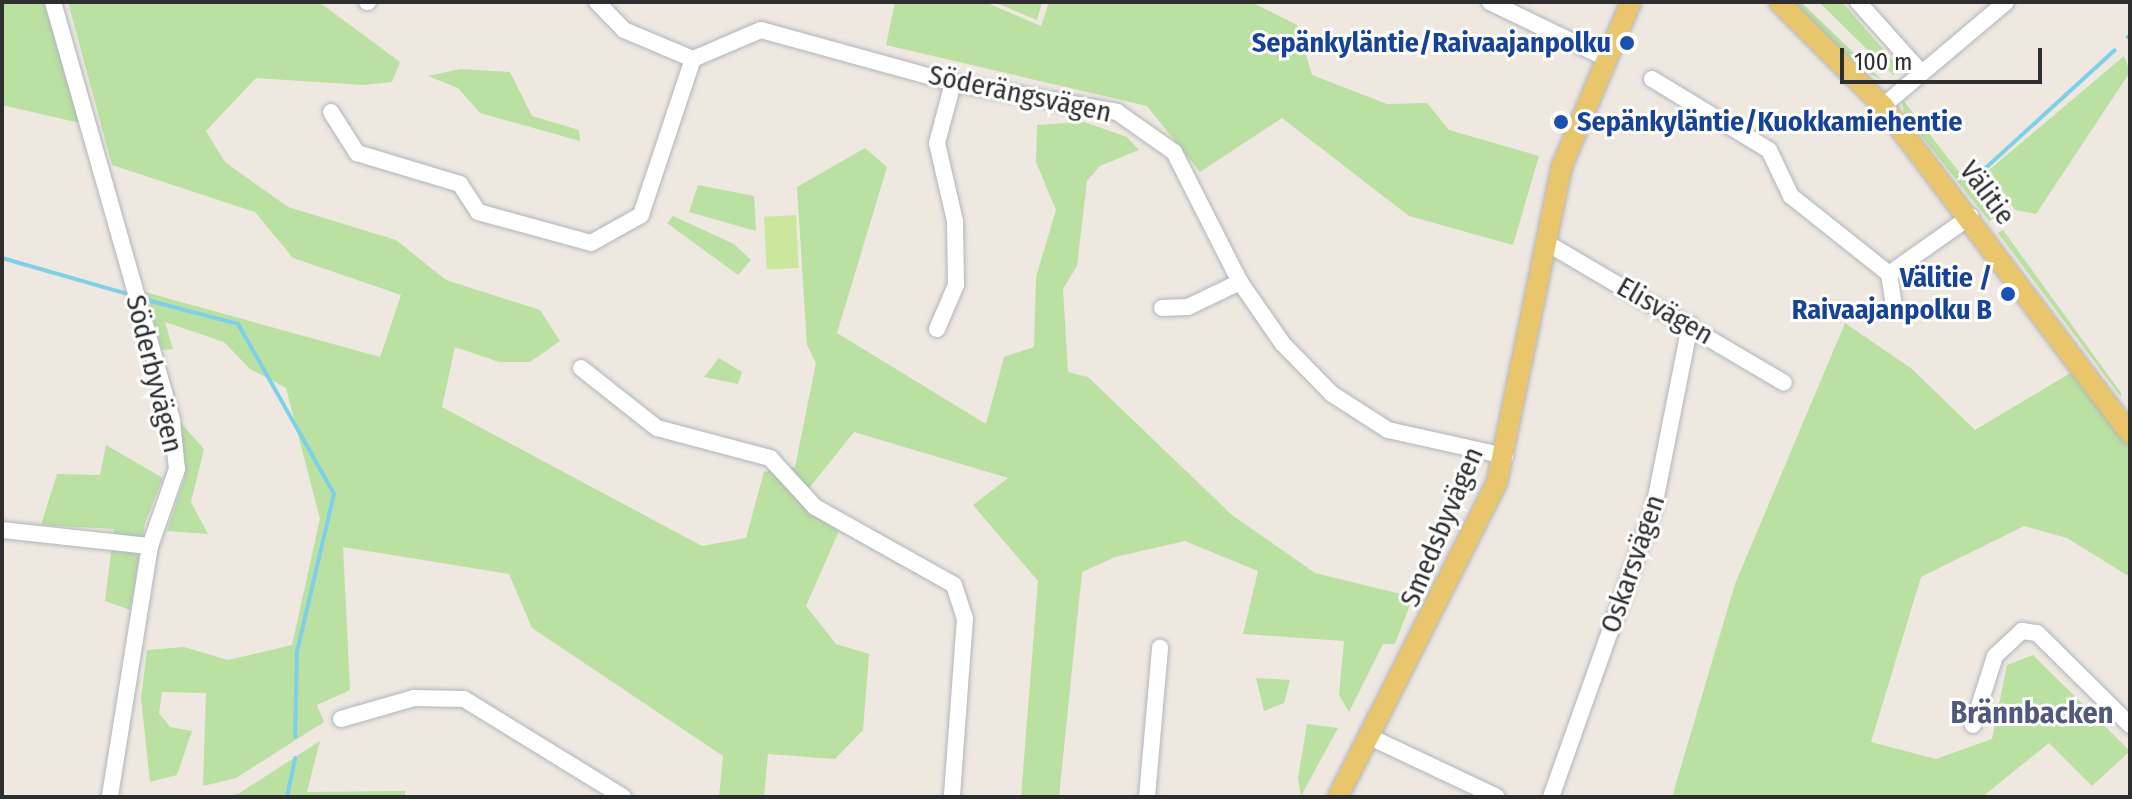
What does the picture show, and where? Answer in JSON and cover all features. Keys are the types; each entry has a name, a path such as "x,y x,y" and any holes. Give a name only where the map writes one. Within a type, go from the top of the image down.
{"main road":[{"name":"Smedsbyvägen","path":"1338,797 1438,612 1505,456 1562,166 1604,57 1631,2"},
{"name":"Välitie","path":"1779,2 1883,106 1971,216 2127,424"}],"street":[{"name":"Söderbyvägen","path":"53,2 172,421 177,469 150,546 110,797"},
{"path":"331,112 357,153 460,184 478,212 591,243 641,215 693,59 624,30 597,2"},
{"path":"1490,2 1604,57"},
{"path":"1858,2 1920,71"},
{"path":"1883,106 1920,71 2006,2"},
{"name":"Söderängsvägen","path":"693,59 761,30 953,83 1097,107 1153,132 1184,169 1240,282 1283,344 1366,419 1505,456"},
{"path":"1652,79 1769,150 1791,196 1889,274 1895,310"},
{"path":"937,329 956,285 955,221 937,143 953,83"},
{"path":"1889,274 1971,216"},
{"name":"Elisvägen","path":"1545,242 1784,383"},
{"path":"1162,308 1188,307 1240,282"},
{"name":"Oskarsvägen","path":"1551,797 1657,497 1690,325"},
{"path":"581,368 657,428 770,458 815,507 954,585 965,618 952,797"},
{"path":"2,530 150,546"},
{"path":"1973,725 1995,656 2022,631 2037,633 2130,725"},
{"path":"1147,797 1160,648"},
{"path":"341,719 414,698 464,699 623,797"},
{"path":"1370,737 1497,797"}],"green space":[{"path":"2,2 44,2 80,123 2,105"},
{"path":"68,2 319,2 400,62 392,82 363,85 256,78 206,131 225,162 288,207 396,240 446,280 540,310 560,341 530,362 499,362 455,347 442,407 702,546 746,538 764,472 795,467 816,363 807,345 797,187 865,148 887,167 837,333 986,424 1004,357 1034,347 1036,277 1056,210 1036,162 1037,125 1084,122 1127,137 1139,150 1100,166 1087,181 1077,266 1063,289 1068,372 1088,377 1232,515 1315,573 1413,597 1395,644 1383,644 1349,712 1339,695 1344,641 1243,634 1258,571 1185,541 1115,557 1082,572 1059,797 1021,797 1038,581 973,505 1008,478 854,432 798,502 839,531 806,606 836,644 869,654 863,730 835,759 768,754 764,797 719,797 723,756 532,628 509,574 343,547 350,690 317,705 324,722 236,778 203,786 206,693 162,692 159,713 170,727 192,731 177,775 150,782 141,698 147,650 184,647 228,660 292,645 320,519 286,388 250,369 224,342 165,322 173,349 162,350 145,292 380,357 401,295 293,258 255,212 112,165"},
{"path":"895,2 985,2 1041,26 1049,2 1251,2 1297,25 1312,75 1387,104 1427,103 1449,130 1539,156 1513,245 1409,216 1282,118 1200,172 1147,106 886,45"},
{"path":"994,2 1042,2 1037,20"},
{"path":"1790,2 1801,2 1882,80 1863,70"},
{"path":"1819,2 1842,2 1896,64 1894,76"},
{"path":"2124,56 2130,72 2036,214 2015,210 1989,170"},
{"path":"460,69 510,72 532,116 579,130 580,141 480,113 458,88 428,76"},
{"path":"1902,99 1995,218 1989,221 1904,114"},
{"path":"698,185 754,196 756,231 689,212"},
{"path":"796,215 799,268 767,270 764,217"},
{"path":"673,216 734,244 751,260 738,275 667,223"},
{"path":"2003,230 2121,393 2121,397 1998,233"},
{"path":"1845,323 1912,369 1975,430 2072,372 2130,447 2130,577 2067,538 2024,526 1921,577 1871,742 1936,759 1992,739 2007,665 2033,655 2130,751 2092,786 2049,743 1982,797 1672,797 1735,584"},
{"path":"719,358 742,372 738,384 704,377"},
{"path":"180,422 204,449 191,502 208,534 167,531 184,479"},
{"path":"106,445 163,478 145,523 130,610 105,601 114,529 41,525 57,474 100,475"},
{"path":"1256,678 1290,680 1284,703 1264,711"},
{"path":"1307,724 1338,728 1301,796 1298,778"},
{"path":"320,741 307,792 405,791 405,797 215,797 238,794"}],"waterway":[{"path":"1978,175 2115,50"},
{"path":"2,258 131,295"},
{"path":"143,299 238,324 334,494 297,652 295,737"},
{"path":"287,797 295,758"}],"place":[{"name":"Sepänkyläntie/Raivaajanpolku","path":"1627,43"},
{"name":"Sepänkyläntie/Kuokkamiehentie","path":"1561,122"},
{"name":"Välitie / Raivaajanpolku B","path":"2008,294"}],"district":[{"name":"Brännbacken","path":"2032,713"}]}
